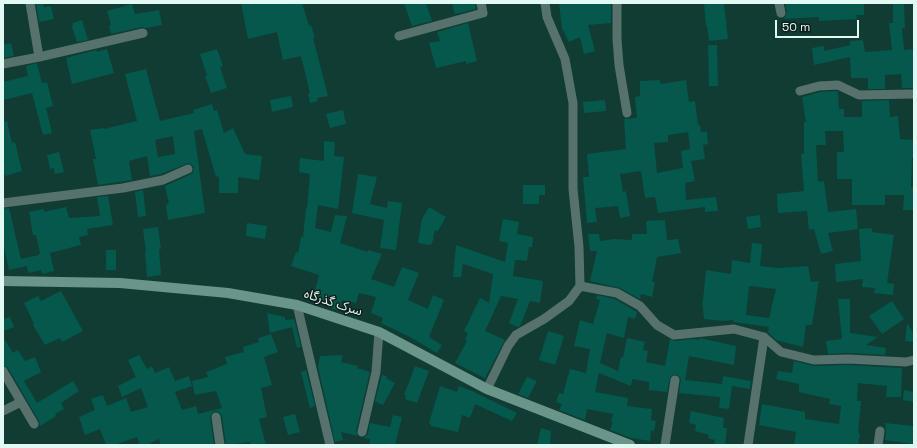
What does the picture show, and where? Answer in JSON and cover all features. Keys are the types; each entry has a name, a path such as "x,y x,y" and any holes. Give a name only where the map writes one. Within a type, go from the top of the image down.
{"street":[{"path":"30,3 39,57"},
{"path":"399,36 483,13 481,3"},
{"path":"487,389 508,346 516,335 544,319 569,300 580,286 579,247 573,189 573,103 565,59 547,17 545,3"},
{"path":"617,3 618,52 627,114"},
{"path":"779,3 781,13"},
{"path":"3,64 143,33"},
{"path":"800,91 819,86 838,85 859,95 914,94"},
{"path":"3,203 123,188 163,180 188,169"},
{"name":"سرک گذرگاه","path":"3,281 120,283 228,293 297,305 379,332 487,389 630,445"},
{"path":"580,286 617,293 640,306 657,325 674,335 734,328 764,337 781,352 814,360 848,359 906,362 914,360"},
{"path":"297,305 330,445"},
{"path":"362,432 376,372 379,332"},
{"path":"748,445 764,337"},
{"path":"3,371 34,424"},
{"path":"665,445 675,380"},
{"path":"3,411 21,402"},
{"path":"216,416 220,445"},
{"path":"878,445 880,431"}],"building":[{"path":"36,3 43,3 44,7 51,6 54,19 39,22"},
{"path":"241,3 302,3 309,26 311,25 315,38 313,38 328,96 317,98 318,101 310,103 308,93 310,93 301,56 283,60 277,32 248,39"},
{"path":"404,3 426,3 432,21 412,26"},
{"path":"452,3 475,3 476,9 455,14"},
{"path":"559,3 611,3 611,23 588,25 595,51 584,54 580,37 569,42 562,28"},
{"path":"704,3 724,4 728,39 709,41"},
{"path":"785,3 864,3 864,15 856,15 857,19 819,21 819,17 784,19 787,12"},
{"path":"893,3 904,3 905,28 902,28 904,50 914,49 914,88 902,88 901,74 885,75 885,89 868,89 868,78 851,78 850,57 814,65 812,48 824,46 824,51 850,45 850,41 863,40 865,52 892,50 889,23 893,23"},
{"path":"132,4 135,14 159,10 162,25 146,28 142,27 111,34 109,26 111,25 107,11"},
{"path":"82,20 88,40 77,42 72,27 73,23"},
{"path":"468,23 477,61 466,64 466,61 436,68 429,43 440,41 437,32"},
{"path":"11,43 14,56 3,58 3,45"},
{"path":"708,45 717,45 718,86 709,86"},
{"path":"107,49 114,73 72,84 66,58 96,50 97,52"},
{"path":"217,49 223,66 220,67 227,88 211,93 200,54"},
{"path":"37,63 42,83 47,82 53,106 46,108 52,133 43,135 32,93 3,100 3,82 28,76 26,66"},
{"path":"146,69 160,121 194,113 193,110 212,104 214,111 217,110 224,133 233,128 245,154 262,156 259,180 238,177 238,193 219,193 219,176 216,177 202,129 194,131 205,213 168,220 166,205 169,204 165,186 193,173 194,167 189,163 161,174 150,176 147,156 129,161 132,180 98,185 93,159 96,159 90,130 104,129 137,121 125,74","holes":["173,136 175,154 158,157 155,140"]},
{"path":"660,80 660,84 686,80 689,102 695,101 698,125 700,125 701,132 707,132 708,144 703,145 705,159 691,161 695,181 685,183 686,200 716,197 718,211 705,212 705,207 658,213 655,197 645,198 641,171 620,174 623,192 626,191 630,216 620,218 618,206 595,208 597,222 587,223 583,177 589,177 587,154 626,149 624,119 637,118 635,97 640,96 640,81","holes":["688,132 690,149 681,151 683,168 657,173 654,143 668,142 668,135"]},
{"path":"837,91 839,109 844,109 844,117 862,117 862,101 889,100 890,117 898,116 900,139 914,140 911,187 914,187 914,206 913,210 903,210 904,195 885,195 885,205 852,205 852,179 837,179 837,152 844,152 843,131 825,131 826,145 816,145 818,182 824,181 828,212 856,209 858,229 828,233 833,251 821,254 814,229 809,230 807,211 778,213 777,194 804,191 801,154 804,154 804,122 806,122 802,97 820,92"},
{"path":"291,96 293,107 272,112 270,100"},
{"path":"605,100 606,111 584,113 583,102"},
{"path":"343,110 346,124 330,128 326,114"},
{"path":"7,121 12,143 15,142 22,171 5,176 3,166 3,122"},
{"path":"324,141 335,142 334,156 344,157 338,209 318,205 315,228 331,232 335,215 347,216 340,243 368,252 368,250 382,254 371,279 394,287 402,267 419,273 408,300 428,309 433,295 444,300 429,337 442,345 437,353 410,337 381,323 383,318 371,313 376,297 359,293 356,303 342,300 340,310 332,309 333,303 313,298 319,275 291,266 296,252 298,253 301,237 303,237 310,174 299,172 300,158 324,161"},
{"path":"59,152 64,172 55,174 54,168 50,169 47,155"},
{"path":"358,174 377,177 370,204 387,208 388,201 402,203 396,250 380,248 384,220 352,213"},
{"path":"523,185 545,185 545,195 539,195 539,204 523,204"},
{"path":"143,190 146,216 138,217 135,192"},
{"path":"108,196 113,225 87,229 88,235 79,237 81,245 50,253 54,271 42,274 41,270 28,273 27,266 9,270 3,243 3,209 9,208 21,259 39,255 40,253 36,235 33,235 29,212 44,209 44,212 66,207 69,218 100,216 97,197"},
{"path":"429,207 446,217 438,231 435,230 431,245 418,243 422,219"},
{"path":"760,215 761,227 748,229 746,217"},
{"path":"503,219 519,222 517,234 533,237 532,247 529,247 527,261 515,260 513,276 543,281 540,303 530,301 520,326 518,327 509,323 518,299 501,296 485,331 505,340 485,378 455,363 467,341 465,340 468,333 464,331 480,298 489,303 493,274 463,264 461,277 453,277 456,245 505,262 508,243 499,241"},
{"path":"665,220 667,240 678,239 681,253 657,257 652,282 655,282 652,297 641,294 640,299 620,288 590,281 597,251 590,251 588,234 599,234 600,241 615,239 632,240 632,234 647,234 646,221"},
{"path":"247,223 267,226 265,239 246,236"},
{"path":"158,227 161,249 159,249 161,275 147,277 143,229"},
{"path":"872,228 872,232 894,235 887,283 894,284 893,295 874,293 875,288 862,287 863,279 836,282 835,264 861,261 859,229"},
{"path":"752,243 762,244 760,266 779,268 808,266 811,282 819,281 812,325 806,325 803,347 776,340 768,332 769,327 733,322 734,320 723,321 704,319 702,300 706,270 731,274 732,260 750,263","holes":["749,286 776,289 769,318 746,315"]},
{"path":"106,250 116,250 116,270 106,270"},
{"path":"61,291 83,331 62,342 60,338 45,345 33,325 34,324 24,303 38,296 41,301"},
{"path":"597,295 615,299 637,312 635,319 628,317 624,338 607,333 600,363 618,371 627,338 645,342 643,350 648,351 646,362 665,366 670,339 675,341 692,339 699,340 700,338 736,346 734,365 689,356 685,380 722,384 723,376 751,381 750,389 732,386 729,409 719,408 720,397 679,393 681,378 676,374 670,377 667,392 649,390 649,382 632,379 631,386 599,373 595,392 628,398 627,406 652,409 651,420 656,421 654,431 651,430 650,441 631,438 610,430 613,422 611,421 613,414 587,409 585,420 559,410 562,404 556,402 559,393 563,394 570,369 586,373 590,349 574,346 580,320 593,324 600,300 596,299"},
{"path":"838,299 850,299 850,333 878,337 866,345 886,348 885,355 848,353 828,354 826,341 842,339"},
{"path":"892,301 904,319 882,334 869,316"},
{"path":"267,313 285,317 285,320 294,319 296,326 270,333"},
{"path":"10,317 14,327 3,331 3,319"},
{"path":"907,323 914,334 914,342 905,341"},
{"path":"296,326 301,347 297,348 292,327"},
{"path":"548,331 564,336 555,365 539,360"},
{"path":"271,334 278,352 264,357 272,385 261,388 267,417 259,419 266,445 251,445 250,442 226,445 222,416 216,411 212,413 210,417 214,445 161,445 159,439 146,445 140,445 137,437 114,445 106,445 100,429 85,435 79,417 95,410 91,399 103,395 107,406 126,398 131,412 148,407 141,388 122,397 118,386 136,377 128,360 139,355 147,369 152,366 155,373 169,367 175,381 189,376 192,386 175,392 182,410 196,406 198,414 222,408 216,391 195,395 192,381 208,377 206,372 227,364 225,357 244,352 243,347 259,342 258,338"},
{"path":"3,337 13,353 18,350 25,361 35,357 41,372 24,381 37,403 73,381 79,391 61,403 64,409 40,426 39,421 8,368 3,365"},
{"path":"343,355 341,362 358,366 357,368 370,372 356,431 358,436 341,432 343,440 335,442 318,367 320,356"},
{"path":"794,361 814,366 848,365 902,368 901,397 886,397 887,386 858,383 857,401 861,401 858,433 860,434 858,445 794,445 796,432 759,425 762,404 805,412 805,419 839,424 841,406 829,404 830,399 799,392 799,384 776,379 778,371 792,373"},
{"path":"415,366 429,371 417,403 405,399 406,396 404,395"},
{"path":"306,370 315,406 310,408 301,372"},
{"path":"382,375 387,376 386,378 395,383 383,405 375,401"},
{"path":"527,377 537,381 528,398 518,394"},
{"path":"440,386 457,392 459,386 517,413 512,421 475,404 470,418 462,415 458,432 431,426 429,423"},
{"path":"904,390 914,392 914,402 903,400"},
{"path":"691,411 724,418 723,428 727,428 725,445 714,445 715,440 708,438 709,435 695,431 696,425 689,423"},
{"path":"295,414 300,432 288,435 283,417"},
{"path":"393,415 402,417 395,445 369,445 370,439 364,438 368,434 370,423 390,427"},
{"path":"885,423 914,426 913,444 885,440"},
{"path":"541,428 551,431 550,445 537,445"}]}
